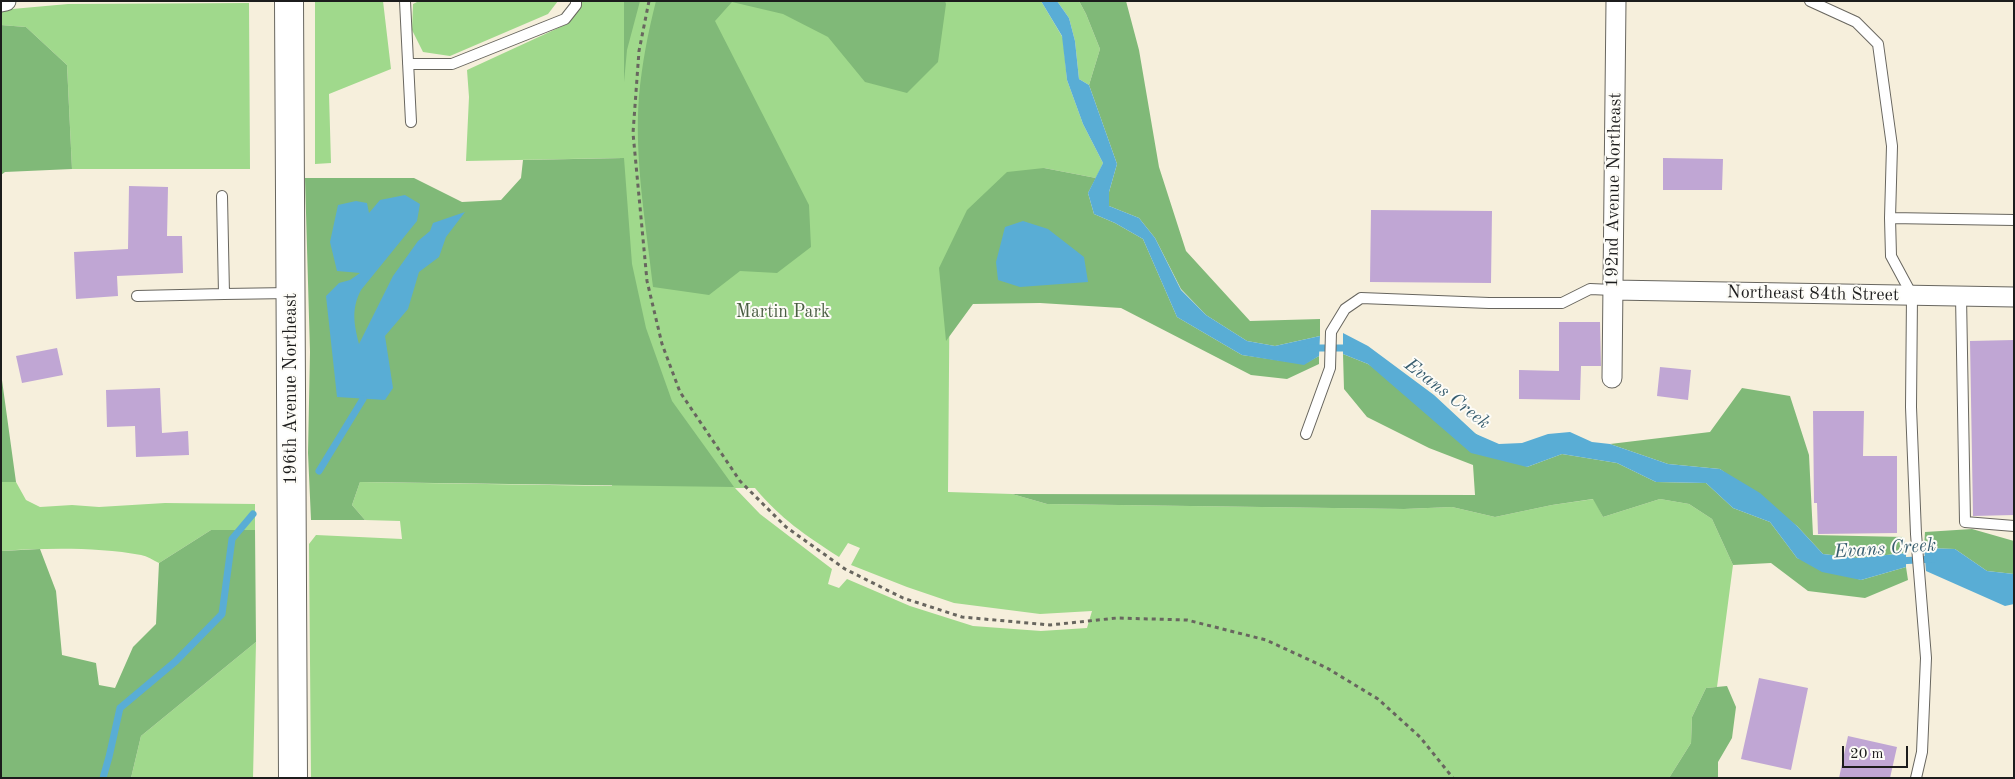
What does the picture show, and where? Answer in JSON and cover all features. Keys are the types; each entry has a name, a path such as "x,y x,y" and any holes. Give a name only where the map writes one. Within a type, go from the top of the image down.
{"street":[{"path":"1,2 6,1"},
{"name":"196th Avenue Northeast","path":"289,1 293,778"},
{"name":"192nd Avenue Northeast","path":"1612,378 1616,1"},
{"name":"Northeast 84th Street","path":"1613,290 2014,297"}],"lane":[{"path":"405,1 411,122"},
{"path":"408,64 452,64 565,19 576,5 576,1"},
{"path":"1810,1 1856,22 1878,44 1892,146 1891,256 1912,295 1910,407 1916,534 1926,658 1922,752 1916,778"},
{"path":"222,196 224,294"},
{"path":"1890,218 2014,220"},
{"path":"1306,434 1330,368 1331,332 1345,309 1361,298 1489,303 1562,303 1590,290 1613,290"},
{"path":"136,296 290,293"},
{"path":"1961,296 1965,522 2014,526"}],"path":[{"path":"649,1 640,50 632,133 647,282 662,344 680,392 734,473 786,527 845,569 903,598 962,617 1050,625 1117,618 1187,620 1266,640 1327,668 1378,699 1420,737 1453,778"}],"green space":[{"path":"315,1 383,1 391,69 329,94 331,163 315,164"},
{"path":"419,1 558,1 548,14 450,56 423,52 412,30 413,4"},
{"name":"Martin Park","path":"581,1 1041,1 1063,38 1067,80 1083,124 1103,163 1096,178 1044,168 950,246 948,492 1012,494 1047,504 1404,509 1452,507 1495,517 1552,505 1594,499 1603,517 1660,499 1689,504 1712,519 1733,565 1717,687 1706,688 1692,717 1691,743 1669,778 311,778 309,544 316,535 402,539 400,521 365,520 352,505 360,482 612,486 620,158 466,161 469,97 467,70 569,23","holes":["735,488 755,488 774,509 794,526 839,557 848,543 860,548 851,565 954,603 1040,614 1092,611 1087,628 1041,631 973,626 910,606 847,579 839,588 828,584 832,569 760,514"]},
{"path":"624,1 640,1 627,50 624,82"},
{"path":"656,1 945,1 946,4 938,62 907,93 865,82 828,37 783,14 732,2 715,21 809,205 811,247 777,273 740,271 709,295 653,287 641,192 638,120 644,60"},
{"path":"1057,1 1079,1 1100,49 1089,85 1079,79 1075,41 1069,18"},
{"path":"1079,1 1126,1 1139,50 1159,167 1186,251 1250,321 1320,319 1320,336 1275,346 1247,341 1206,315 1181,289 1155,238 1139,218 1109,206 1109,192 1117,164 1089,85 1100,49"},
{"path":"249,3 250,169 72,169 67,65 26,27 1,25 1,10 68,4"},
{"path":"1,25 26,27 67,65 72,169 5,172 1,175"},
{"path":"624,158 632,264 646,328 672,401 734,487 360,482 352,505 365,520 311,520 308,453 310,352 305,178 414,178 462,202 501,200 521,178 523,160"},
{"path":"1044,168 1096,178 1088,193 1094,214 1115,223 1143,239 1177,317 1242,355 1304,364 1319,356 1319,364 1287,379 1251,375 1121,308 1040,303 973,304 946,341 939,268 967,210 1007,172"},
{"path":"1343,354 1368,364 1527,467 1562,454 1617,463 1656,482 1706,483 1733,508 1770,522 1797,558 1861,580 1906,567 1908,580 1865,598 1808,591 1771,563 1733,565 1712,519 1689,504 1660,499 1603,517 1593,499 1552,505 1495,517 1452,507 1404,509 1047,504 1012,494 1475,495 1473,465 1429,448 1367,417 1344,389"},
{"path":"1,373 16,482 1,482"},
{"path":"1742,388 1790,396 1809,455 1813,535 1904,537 1906,553 1857,558 1823,554 1797,526 1720,469 1668,464 1610,444 1710,432"},
{"path":"1,482 16,482 26,500 40,507 72,505 99,507 165,503 255,504 255,530 211,530 159,563 148,557 124,552 89,549 1,551"},
{"path":"1972,529 2014,541 2014,574 1987,571 1955,549 1924,548 1925,532"},
{"path":"211,530 255,530 256,642 141,736 131,778 1,778 1,551 40,549 56,591 62,655 96,663 99,685 115,688 133,647 156,624 159,563"},
{"path":"256,642 253,778 131,778 141,736"},
{"path":"1727,686 1736,707 1732,738 1718,762 1718,778 1669,778 1691,743 1692,717 1706,688"}],"water":[{"path":"1041,1 1057,1 1069,18 1075,41 1079,79 1089,85 1117,164 1109,192 1109,206 1139,218 1155,238 1181,290 1206,315 1247,341 1275,346 1320,336 1319,356 1304,365 1242,355 1177,317 1143,239 1115,223 1094,214 1088,193 1103,163 1083,124 1067,80 1062,36"},
{"path":"405,195 420,204 417,221 361,290 354,317 359,344 393,276 418,241 430,231 433,223 465,212 446,237 439,257 419,272 408,309 385,336 393,388 385,400 337,397 326,296 339,283 350,280 360,273 337,271 330,242 338,205 356,201 367,203 369,213 380,200"},
{"path":"1023,221 1048,229 1084,257 1088,282 1020,287 998,280 996,262 1005,227"},
{"path":"1343,333 1368,346 1434,395 1476,434 1499,444 1522,443 1548,434 1570,432 1592,442 1610,444 1668,464 1720,469 1760,493 1797,526 1823,554 1857,558 1906,553 1906,567 1861,580 1822,572 1797,558 1770,522 1733,508 1706,483 1656,482 1617,463 1562,454 1527,467 1471,453 1368,364 1343,354"},
{"path":"1924,548 1955,549 1987,571 2014,574 2014,604 2005,606 1926,571"}],"building":[{"path":"1663,158 1723,159 1722,190 1663,190"},
{"path":"129,186 168,187 167,236 182,236 183,273 117,276 118,296 76,299 74,252 128,249"},
{"path":"1371,210 1492,211 1491,283 1370,282"},
{"path":"1559,322 1600,322 1601,366 1581,366 1580,400 1519,399 1519,370 1559,371"},
{"path":"2014,340 2014,515 1973,516 1970,341"},
{"path":"57,348 63,375 22,383 16,356"},
{"path":"1660,367 1691,370 1688,400 1657,396"},
{"path":"160,388 162,433 188,431 189,455 136,457 135,426 107,427 106,390"},
{"path":"1813,411 1864,411 1863,456 1897,456 1897,533 1818,534 1817,503 1814,503"},
{"path":"1759,678 1808,688 1791,770 1741,759"},
{"path":"1848,736 1897,747 1890,778 1839,778"}],"waterway":[{"name":"Evans Creek","path":"1311,348 1350,348"},
{"path":"319,471 363,399"},
{"path":"103,778 120,708 176,661 222,614 232,539 253,514"},
{"name":"Evans Creek","path":"1899,561 1933,559"}]}
